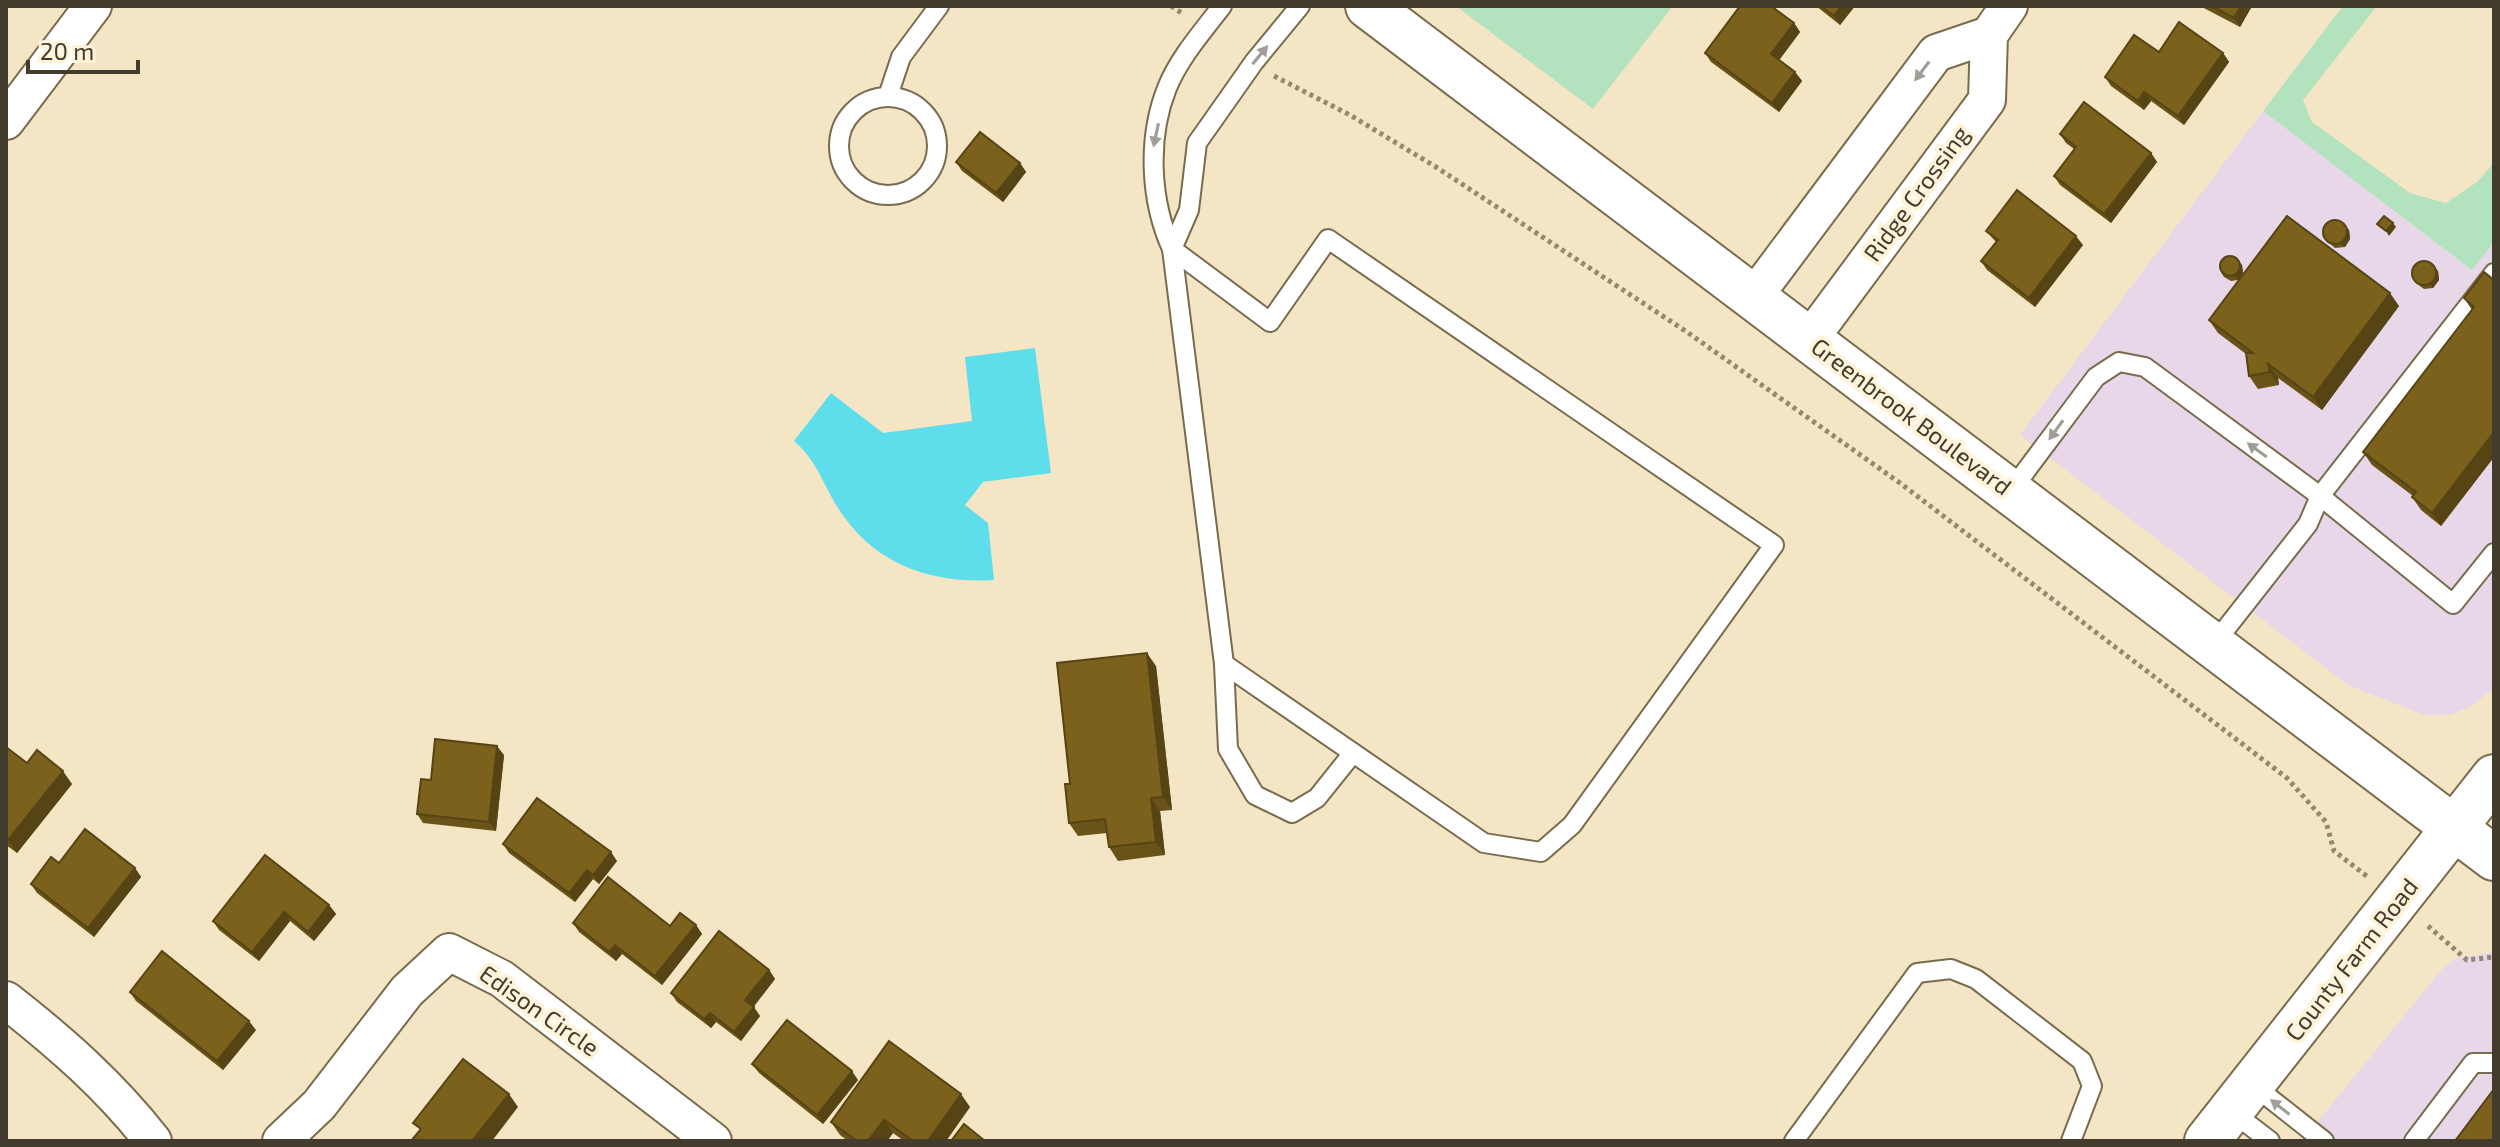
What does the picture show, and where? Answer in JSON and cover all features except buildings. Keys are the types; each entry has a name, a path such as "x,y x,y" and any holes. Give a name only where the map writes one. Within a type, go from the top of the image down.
{"main road":[{"name":"Greenbrook Boulevard","path":"1368,6 2494,858"},
{"name":"County Farm Road","path":"2230,1112 2494,777"}],"street":[{"path":"6,121 93,6"},
{"path":"1753,298 1936,53 1989,35 2009,6"},
{"name":"Ridge Crossing","path":"1809,340 1987,100 1989,35"},
{"name":"Edison Circle","path":"281,1141 319,1105 407,991 449,952 502,979 713,1141"},
{"path":"6,1000 73,1052 123,1103 153,1141"}],"lane":[{"path":"888,96 901,57 939,6"},
{"path":"1222,6 1166,89 1153,150 1159,222 1172,249 1224,664 1228,749 1255,795 1292,813 1317,798 1353,753"},
{"path":"1172,249 1189,210 1197,143 1254,62 1300,6"},
{"path":"888,96 919,107 936,134 938,150 933,166 911,190 879,195 857,184 842,166 840,133 858,106 888,96"},
{"path":"1172,249 1270,322 1328,239 1774,545 1572,825 1541,852 1484,843 1224,664"},
{"path":"2213,645 2308,524 2320,496 2494,273"},
{"path":"2010,492 2096,377 2119,362 2145,367 2320,496 2453,604 2494,553"},
{"path":"1794,1141 1917,973 1951,969 1976,979 2082,1061 2092,1086 2071,1141"},
{"path":"2414,1141 2473,1063 2494,1063"},
{"path":"2230,1112 2270,1141"},
{"path":"2230,1112 2324,1141"}],"path":[{"path":"1272,75 1350,115 1605,276 1900,483 2287,778 2326,822 2334,851 2342,857"},
{"path":"2465,956 2467,960 2494,957"}],"shaded area":[{"path":"2263,111 2472,270 2494,242 2494,688 2472,706 2450,715 2424,715 2348,685 2020,435"},
{"path":"2494,952 2494,1141 2302,1141 2442,969 2457,958"}],"green space":[{"path":"1456,6 1673,6 1593,109"},
{"path":"2343,6 2377,6 2303,100 2312,122 2410,193 2446,203 2477,182 2494,163 2494,242 2472,270 2263,111"}],"water":[{"path":"1035,348 1051,473 983,482 965,505 988,523 994,580 931,575 911,569 875,549 845,518 816,468 794,441 831,393 883,433 972,421 965,357"}]}
